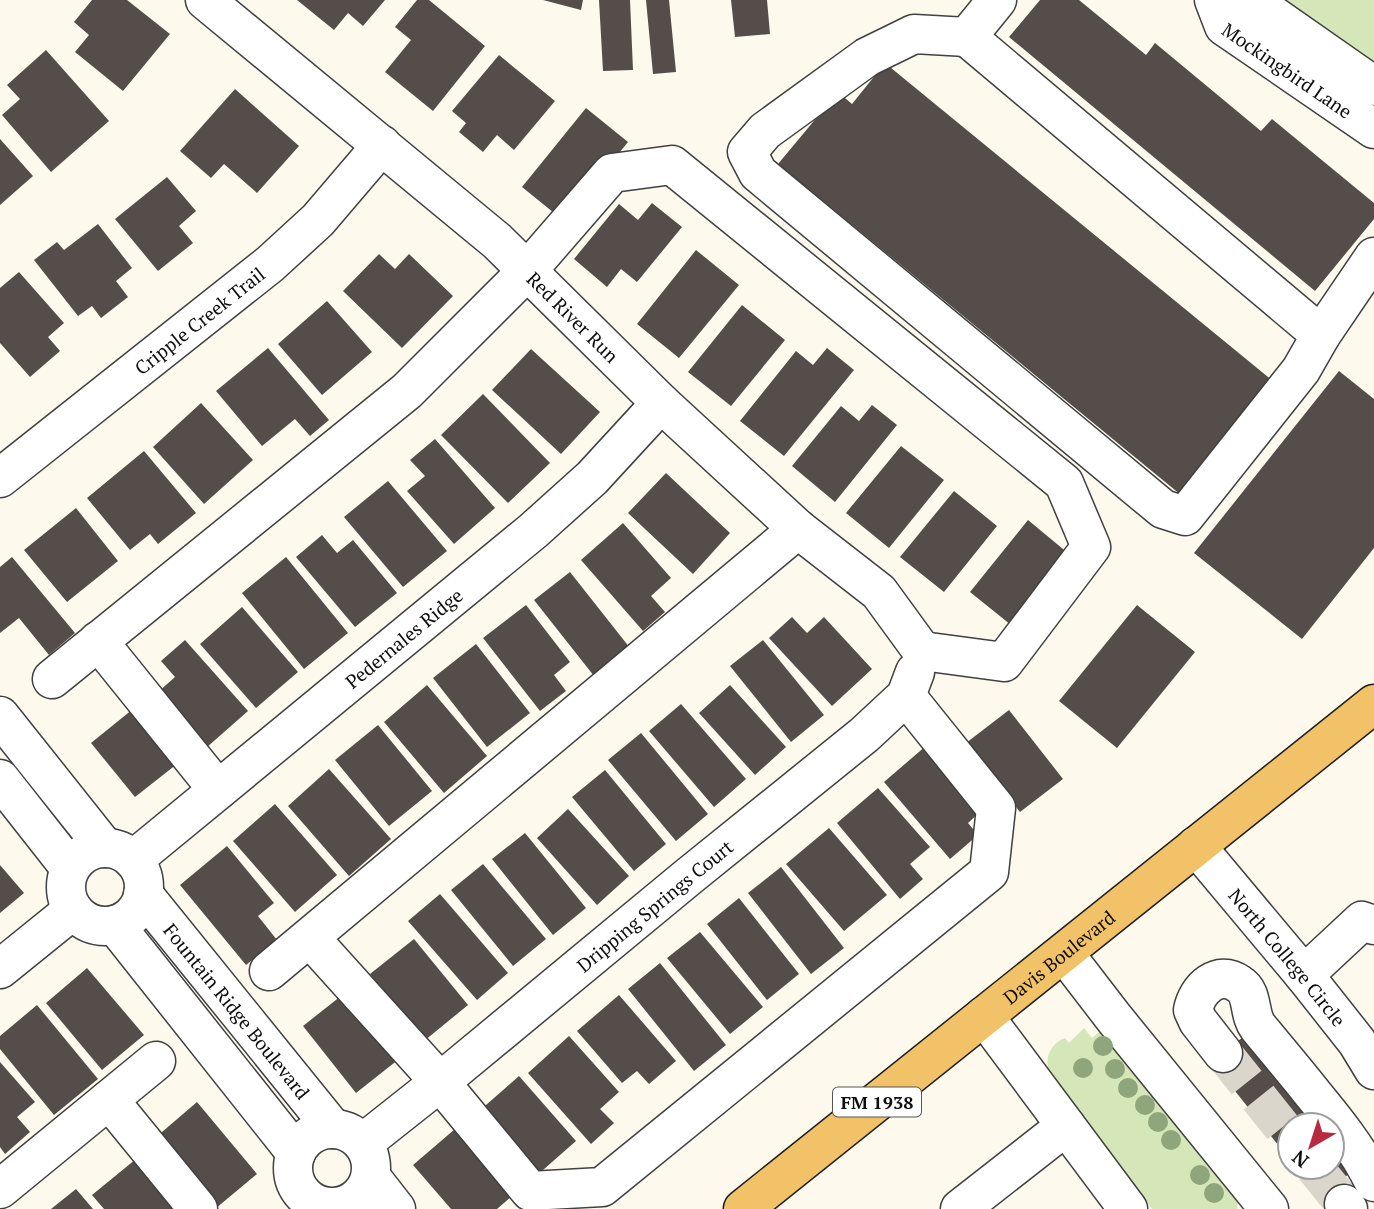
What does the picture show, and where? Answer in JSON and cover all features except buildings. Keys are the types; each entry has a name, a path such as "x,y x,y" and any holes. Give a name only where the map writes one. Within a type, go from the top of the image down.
{"main road":[{"name":"Davis Boulevard","path":"743,1209 1374,704"}],"street":[{"name":"Red River Run","path":"205,0 496,241 661,403 798,529 879,592 922,651"},
{"path":"967,37 997,0"},
{"name":"Mockingbird Lane","path":"1214,0 1224,26 1374,129"},
{"name":"Mockingbird Lane","path":"1251,0 1374,86"},
{"path":"1321,335 967,37 914,34 867,57 765,131 747,152 758,173 1163,509 1185,516 1301,370 1321,335 1374,257"},
{"name":"Cripple Creek Trail","path":"0,478 270,264 318,220 382,145"},
{"path":"52,679 407,391 527,271 612,173 672,165 1064,483 1091,547 1004,662 922,651"},
{"name":"Pedernales Ridge","path":"127,867 533,531 592,478 661,403"},
{"path":"269,971 798,529"},
{"path":"98,642 218,790"},
{"name":"Dripping Springs Court","path":"355,1150 864,736 906,696 922,651"},
{"path":"310,938 440,1082 530,1191 602,1186 989,872 996,808 906,696"},
{"name":"Fountain Ridge Boulevard","path":"0,716 127,867 355,1150 396,1209"},
{"path":"0,779 70,868"},
{"name":"North College Circle","path":"1196,846 1304,975 1357,1042 1374,1070"},
{"path":"95,849 127,867 141,902 131,917 107,926 91,924 73,910 65,885 76,859 95,849"},
{"path":"0,969 73,910"},
{"path":"1304,975 1362,921 1374,925"},
{"path":"115,925 296,1153"},
{"path":"1065,953 1114,1018 1269,1209"},
{"path":"1223,1053 1198,1021 1193,1010 1197,995 1206,985 1219,979 1234,981 1247,991 1254,1022 1347,1135 1366,1164 1355,1199"},
{"path":"984,1016 1066,1126 1118,1207"},
{"path":"0,1189 156,1061"},
{"path":"109,1100 198,1209"},
{"path":"960,1209 1066,1126"},
{"path":"321,1131 355,1150 368,1186 356,1200 340,1208 322,1206 306,1198 289,1200 296,1183 293,1163 296,1153 310,1135 321,1131"}],"green space":[{"path":"1280,0 1374,0 1374,65"},
{"path":"1084,1028 1092,1038 1103,1029 1238,1201 1237,1209 1152,1209 1048,1070 1049,1054 1054,1046 1065,1038 1069,1043"}],"tunnel":[{"path":"1223,1053 1276,1119"},
{"path":"1325,1181 1344,1204"}]}
